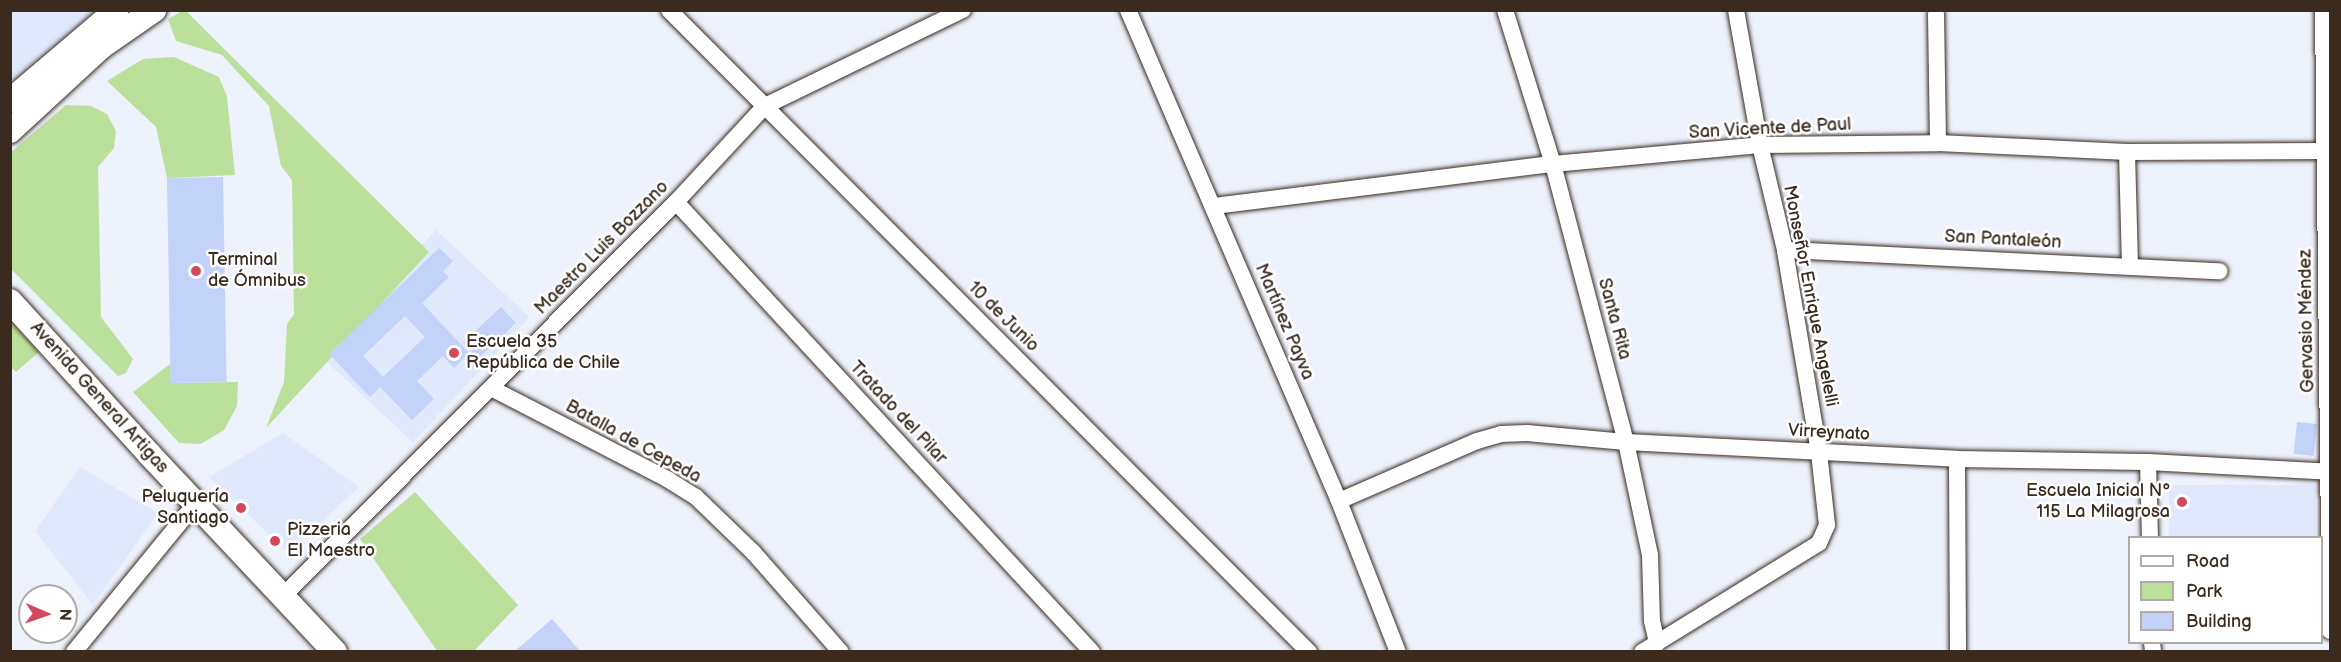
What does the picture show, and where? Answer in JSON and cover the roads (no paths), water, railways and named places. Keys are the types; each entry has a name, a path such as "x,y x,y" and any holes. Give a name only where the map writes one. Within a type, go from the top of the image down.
{"main road":[{"path":"10,101 117,10"},
{"path":"10,131 102,46 154,10"},
{"name":"Avenida General Artigas","path":"10,301 335,651"}],"street":[{"name":"10 de Junio","path":"669,10 1309,651"},
{"name":"Maestro Luis Bozzano","path":"283,596 676,202 765,106 963,10"},
{"name":"Martínez Payva","path":"1128,10 1339,501 1398,651"},
{"name":"Santa Rita","path":"1505,10 1553,164 1626,442 1650,555 1652,621 1656,649"},
{"name":"Monseñor Enrique Angelelli","path":"1656,649 1820,543 1827,525 1819,452 1785,250 1760,145 1736,10"},
{"name":"Gervasio Méndez","path":"2323,10 2328,151 2331,631"},
{"path":"1936,14 1938,143"},
{"name":"San Vicente de Paul","path":"1214,206 1553,164 1760,145 1938,143 2127,152 2328,151"},
{"path":"2127,152 2130,267"},
{"name":"Tratado del Pilar","path":"676,202 1092,651"},
{"name":"San Pantaleón","path":"1785,250 2219,271"},
{"name":"Batalla de Cepeda","path":"491,388 667,479 696,497 753,552 842,651"},
{"name":"Virreynato","path":"1339,501 1477,441 1501,434 1527,433 1626,442 1957,459 2148,462 2330,472"},
{"path":"1957,459 1958,651"},
{"path":"2148,462 2150,536"},
{"path":"74,651 196,503"}],"place":[{"name":"Terminal de Ómnibus","path":"196,271"},
{"name":"Escuela 35 República de Chile","path":"454,353"},
{"name":"Escuela Inicial Nº 115 La Milagrosa","path":"2182,502"},
{"name":"Peluquería Santiago","path":"241,508"},
{"name":"Pizzeria El Maestro","path":"275,541"}]}
